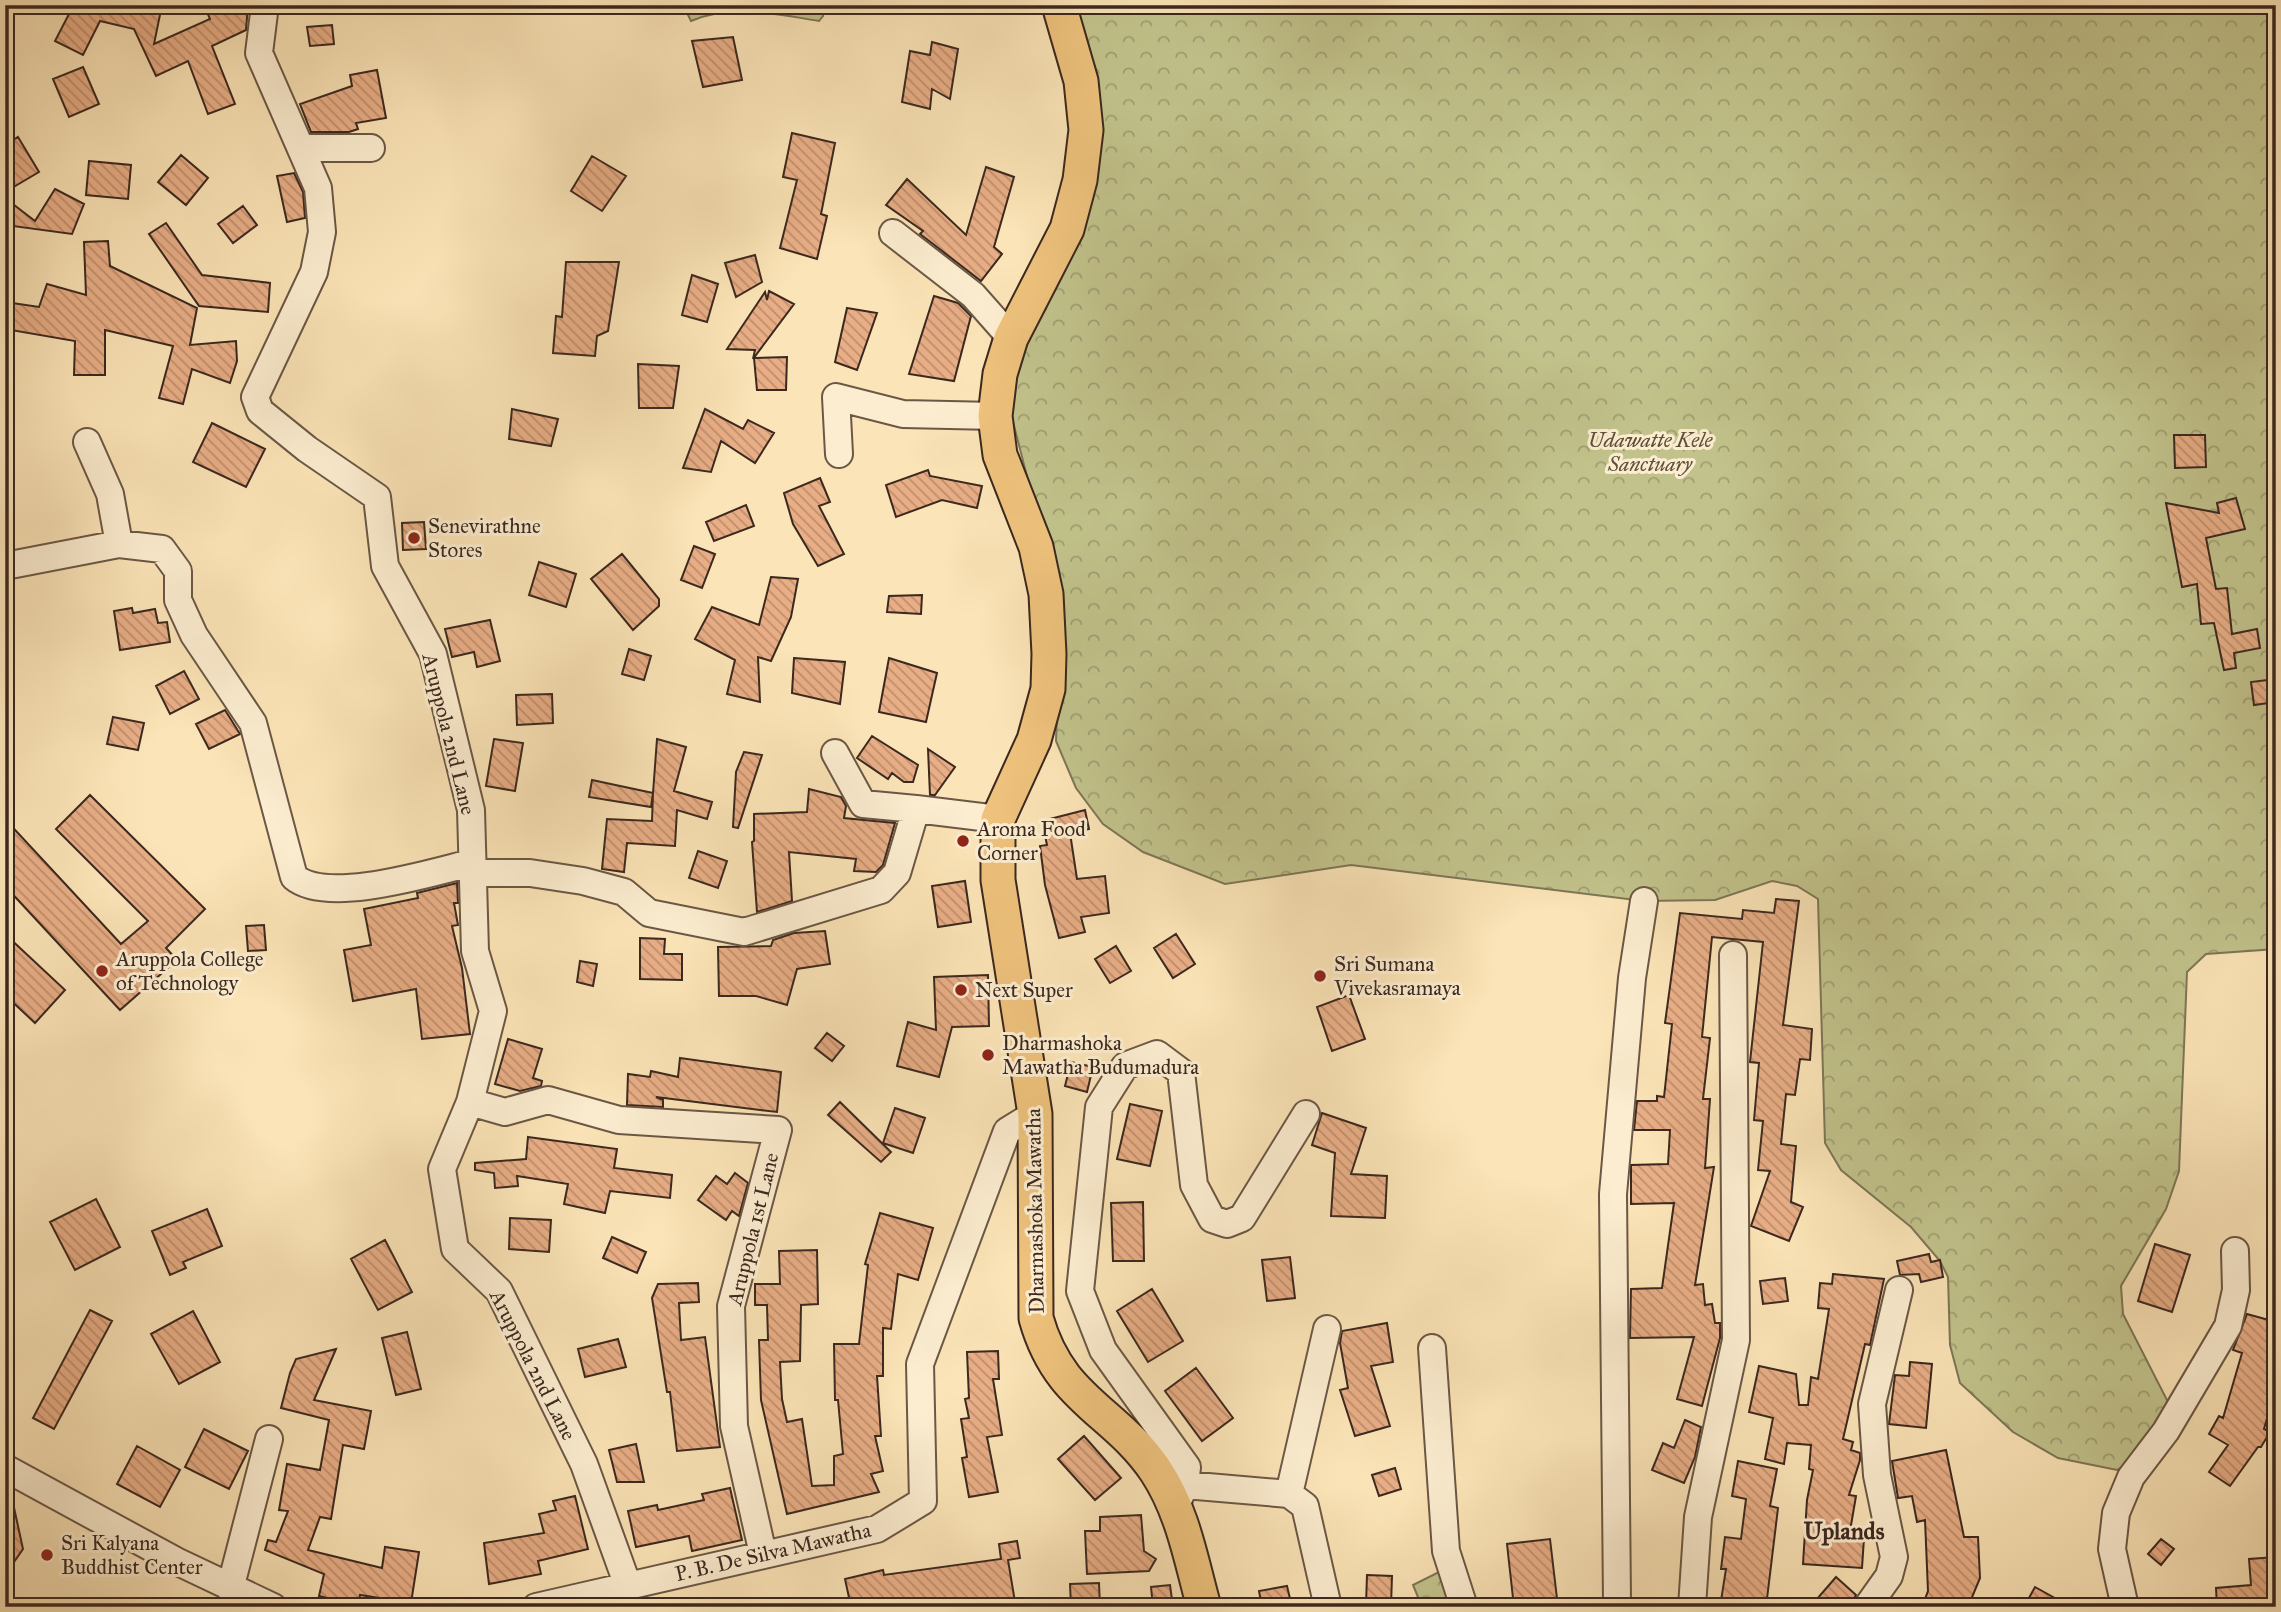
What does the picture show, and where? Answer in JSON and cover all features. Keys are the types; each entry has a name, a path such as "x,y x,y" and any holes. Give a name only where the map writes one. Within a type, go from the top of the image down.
{"main road":[{"name":"Dharmashoka Mawatha","path":"1059,5 1081,81 1086,130 1080,180 1067,229 1011,338 1000,374 995,416 1000,455 1041,570 1046,594 1049,654 1048,689 1034,740 998,819 998,880 1035,1114 1036,1318 1044,1346 1068,1384 1133,1444 1181,1495 1204,1607"}],"street":[{"name":"Aruppola 2nd Lane","path":"265,5 259,53 318,188 322,232 314,272 256,397 260,411 306,449 377,497 385,566 433,654 471,810 475,951 493,1011 470,1102 442,1169 455,1249 499,1291 584,1464 628,1586"},
{"path":"302,148 371,148"},
{"path":"893,233 973,295 1011,338"},
{"path":"839,454 836,397 903,414 995,416"},
{"path":"87,442 110,494 119,544"},
{"path":"5,566 119,544 162,549 178,571 178,600 194,635 253,723 295,877 305,886 371,887 471,868 530,873 583,881 624,892 649,914 744,932 881,890 897,873 916,809"},
{"path":"835,753 863,804 998,819"},
{"path":"1620,1607 1617,1601 1614,1194 1632,978 1644,901"},
{"path":"1692,1607 1698,1517 1736,1340 1733,955"},
{"path":"1306,1114 1242,1218 1227,1224 1212,1219 1194,1185 1181,1072 1157,1054 1125,1066 1099,1107 1080,1291 1102,1350 1187,1467 1181,1495 1289,1494 1305,1507 1328,1607"},
{"name":"Aruppola 1st Lane","path":"470,1102 505,1112 548,1100 619,1120 778,1130 731,1306 734,1426 763,1554"},
{"name":"P. B. De Silva Mawatha","path":"536,1607 877,1529 923,1501 920,1364 1007,1131 1035,1114"},
{"path":"2125,1607 2112,1549 2116,1513 2131,1477 2166,1431 2228,1326 2236,1290 2235,1251"},
{"path":"1867,1607 1889,1576 1894,1557 1877,1475 1872,1404 1899,1290"},
{"path":"1289,1494 1328,1329"},
{"path":"1432,1348 1446,1551 1464,1607"},
{"path":"230,1589 269,1439"},
{"path":"5,1468 230,1589 273,1607"}],"green space":[{"path":"683,5 824,5 823,16 819,21 738,11 723,12 691,21"},
{"name":"Udawatte Kele Sanctuary","path":"1061,5 2276,5 2276,949 2206,954 2187,972 2179,1171 2166,1209 2121,1286 2123,1314 2168,1402 2140,1459 2117,1470 2058,1458 2013,1432 1960,1383 1950,1345 1948,1277 1940,1261 1911,1227 1841,1170 1825,1143 1818,899 1797,886 1772,881 1715,900 1644,901 1351,865 1225,884 1143,852 1103,824 1076,788 1056,741 1058,686 1049,562 1012,418 1011,383 1080,180"},
{"path":"1449,1567 1463,1607 1422,1607 1413,1585"}],"building":[{"path":"62,5 162,5 154,44 210,19 204,5 248,5 246,30 212,46 235,104 208,114 188,61 156,76 134,29 100,21 83,55 55,41 69,14 61,13"},
{"path":"332,25 334,44 310,46 307,27"},
{"path":"733,37 742,80 703,87 692,41"},
{"path":"932,42 958,49 950,99 932,89 930,109 902,102 910,51 930,55"},
{"path":"83,67 99,104 69,117 53,79"},
{"path":"377,70 386,118 356,123 358,129 349,132 311,132 300,104 352,86 350,75"},
{"path":"792,133 835,143 821,214 827,216 817,259 780,248 797,180 783,177"},
{"path":"18,137 39,172 5,192 5,145"},
{"path":"181,155 208,178 186,205 158,182"},
{"path":"592,156 626,176 602,211 571,191"},
{"path":"89,161 131,165 128,199 86,195"},
{"path":"986,167 1014,177 994,247 1002,254 981,281 920,234 923,231 886,205 907,179 966,235"},
{"path":"294,173 303,192 305,218 287,222 277,176"},
{"path":"55,189 84,204 72,234 5,225 5,198 35,221"},
{"path":"243,206 257,225 233,243 218,224"},
{"path":"166,223 202,275 270,283 268,312 199,306 149,234"},
{"path":"108,241 110,266 197,308 190,345 236,341 237,361 230,383 192,369 183,404 159,398 173,346 105,330 105,375 74,375 75,341 5,329 5,302 39,307 47,284 86,295 84,242"},
{"path":"755,255 762,282 736,297 725,263"},
{"path":"566,262 619,262 608,331 597,336 595,356 553,353 556,316 562,317"},
{"path":"692,275 718,284 707,322 682,315"},
{"path":"769,291 794,304 753,359 755,350 727,349 765,292 767,300"},
{"path":"934,296 958,303 971,316 954,381 909,374"},
{"path":"847,308 877,313 857,370 835,362"},
{"path":"787,357 786,390 757,390 754,358"},
{"path":"638,364 679,366 673,408 639,408"},
{"path":"512,409 558,419 551,446 509,439"},
{"path":"705,409 743,429 748,420 774,433 755,463 721,441 711,472 683,468"},
{"path":"212,423 265,449 246,487 193,462"},
{"path":"2174,435 2205,435 2206,467 2175,468"},
{"path":"928,470 930,476 982,486 977,508 942,500 896,517 886,485"},
{"path":"820,478 830,502 819,506 844,554 818,566 793,524 784,493"},
{"path":"2236,498 2245,529 2206,538 2216,589 2227,588 2232,634 2257,629 2260,648 2234,653 2236,668 2224,670 2214,623 2201,624 2197,584 2182,587 2166,503 2219,513 2217,503"},
{"path":"746,505 754,526 714,541 706,522"},
{"path":"424,522 426,549 403,550 402,523"},
{"path":"694,546 715,554 702,588 681,580"},
{"path":"622,554 659,599 659,606 633,630 591,579"},
{"path":"539,562 576,574 566,607 529,595"},
{"path":"771,577 798,579 791,617 771,661 758,657 760,702 727,694 735,660 695,639 712,607 759,625"},
{"path":"922,595 921,614 887,612 889,596"},
{"path":"132,608 133,613 155,609 158,623 167,622 170,642 120,650 114,611"},
{"path":"490,620 500,661 477,667 474,652 452,657 445,629"},
{"path":"629,649 651,656 644,680 622,674"},
{"path":"794,658 845,662 840,704 792,693"},
{"path":"889,658 937,673 926,722 879,712"},
{"path":"184,671 199,699 170,714 156,686"},
{"path":"2276,679 2276,702 2254,705 2251,682"},
{"path":"552,694 553,723 517,725 516,695"},
{"path":"225,710 240,734 209,749 196,724"},
{"path":"113,717 144,723 138,750 107,744"},
{"path":"872,736 918,765 913,782 904,782 892,773 888,779 857,758"},
{"path":"494,739 523,743 515,791 486,786"},
{"path":"657,739 686,747 674,791 712,802 707,819 677,810 675,846 627,843 624,872 602,869 607,819 652,821"},
{"path":"928,749 955,767 935,795 930,795"},
{"path":"744,752 762,755 738,828 733,827 736,772"},
{"path":"592,780 653,793 651,807 589,797"},
{"path":"809,789 841,797 846,806 844,818 895,823 883,865 876,872 854,871 856,859 789,852 792,901 757,912 752,842 754,814 807,812"},
{"path":"90,795 205,909 166,948 177,960 120,1010 5,886 5,819 121,944 148,921 56,829"},
{"path":"1085,810 1089,829 1070,833 1077,879 1105,876 1109,913 1081,917 1085,932 1059,938 1045,885 1040,846 1047,845 1042,821"},
{"path":"698,851 727,861 718,888 689,878"},
{"path":"965,881 971,922 938,927 932,886"},
{"path":"457,883 458,903 454,903 458,925 452,926 462,968 470,1034 422,1039 416,989 353,1001 344,950 371,945 364,909 418,898 417,893"},
{"path":"1776,899 1799,901 1783,1025 1812,1029 1810,1060 1800,1059 1795,1095 1786,1094 1781,1144 1796,1146 1791,1202 1803,1207 1789,1241 1751,1226 1770,1171 1758,1170 1763,1121 1754,1120 1759,1063 1750,1062 1763,942 1712,937 1702,1037 1710,1038 1703,1099 1710,1099 1705,1168 1714,1167 1695,1285 1703,1284 1705,1305 1712,1304 1715,1323 1720,1323 1720,1338 1702,1406 1677,1399 1694,1337 1630,1338 1631,1289 1662,1288 1674,1203 1631,1204 1631,1165 1668,1164 1670,1130 1634,1130 1637,1101 1657,1101 1657,1096 1664,1097 1672,1024 1665,1023 1680,913 1742,919 1743,910 1774,913"},
{"path":"264,925 266,950 248,951 246,926"},
{"path":"825,931 830,964 797,969 787,1005 756,996 719,996 718,947 771,946 773,940 794,933"},
{"path":"5,934 65,990 35,1023 5,995"},
{"path":"1176,934 1195,964 1173,978 1154,948"},
{"path":"640,938 665,939 664,954 682,954 682,980 640,979"},
{"path":"1116,946 1131,971 1110,983 1095,959"},
{"path":"580,961 597,964 593,986 577,982"},
{"path":"988,975 989,1026 952,1027 939,1077 897,1066 908,1022 936,1030 934,977"},
{"path":"1349,995 1365,1039 1332,1051 1317,1007"},
{"path":"827,1033 844,1046 832,1061 815,1048"},
{"path":"508,1039 542,1049 533,1078 542,1081 541,1086 520,1091 495,1084"},
{"path":"680,1058 781,1072 777,1112 656,1097 663,1100 663,1107 627,1105 628,1074 650,1077 651,1071 678,1077"},
{"path":"1071,1062 1093,1067 1087,1092 1065,1086"},
{"path":"840,1102 891,1152 881,1162 828,1115"},
{"path":"1130,1104 1162,1111 1150,1166 1117,1159"},
{"path":"895,1108 925,1118 913,1153 883,1143"},
{"path":"1322,1113 1366,1128 1351,1174 1387,1176 1385,1218 1331,1216 1335,1153 1312,1145"},
{"path":"528,1137 617,1149 614,1168 672,1175 670,1198 610,1191 605,1213 564,1204 568,1184 517,1176 518,1186 495,1188 494,1173 475,1170 475,1163 526,1159"},
{"path":"735,1173 748,1183 739,1216 732,1211 726,1220 698,1200 716,1176 727,1184"},
{"path":"96,1199 120,1247 75,1270 50,1222"},
{"path":"1143,1202 1144,1261 1113,1261 1111,1203"},
{"path":"207,1209 222,1246 183,1262 186,1268 170,1275 152,1231"},
{"path":"880,1213 933,1228 918,1280 898,1274 891,1329 883,1328 883,1376 877,1376 881,1436 875,1436 883,1471 871,1474 879,1492 787,1514 761,1400 759,1340 768,1340 767,1305 755,1305 755,1284 780,1284 779,1251 817,1250 818,1304 801,1305 800,1361 780,1362 782,1399 787,1422 802,1419 812,1486 834,1485 834,1456 843,1454 838,1400 835,1400 834,1344 859,1344 868,1265 865,1264"},
{"path":"510,1218 551,1220 549,1252 509,1249"},
{"path":"612,1237 646,1252 637,1273 603,1258"},
{"path":"385,1240 412,1292 378,1310 351,1259"},
{"path":"2155,1244 2190,1255 2172,1312 2138,1301"},
{"path":"1929,1254 1931,1262 1940,1260 1943,1277 1921,1282 1919,1274 1900,1275 1897,1261"},
{"path":"1290,1257 1295,1298 1267,1301 1262,1260"},
{"path":"1833,1274 1884,1279 1870,1345 1865,1344 1843,1439 1853,1442 1851,1450 1860,1453 1849,1495 1856,1496 1849,1537 1864,1538 1862,1568 1803,1564 1807,1500 1813,1470 1809,1469 1811,1445 1787,1443 1784,1464 1765,1459 1773,1418 1749,1412 1759,1366 1796,1374 1799,1405 1808,1405 1811,1377 1818,1379 1829,1309 1818,1308 1820,1283 1832,1284"},
{"path":"1785,1278 1788,1301 1763,1304 1760,1281"},
{"path":"698,1283 699,1302 679,1303 681,1340 705,1337 720,1447 677,1451 670,1392 667,1392 652,1298 658,1284"},
{"path":"1152,1289 1183,1341 1148,1362 1117,1311"},
{"path":"90,1310 112,1321 54,1429 33,1418"},
{"path":"193,1311 220,1362 179,1384 151,1334"},
{"path":"2247,1314 2276,1322 2276,1387 2264,1429 2270,1432 2230,1486 2209,1472 2228,1445 2209,1434 2219,1416 2223,1418 2242,1353 2233,1350"},
{"path":"1387,1323 1393,1362 1371,1366 1390,1426 1355,1436 1340,1390 1348,1388 1340,1343 1342,1331"},
{"path":"407,1332 421,1389 396,1395 382,1338"},
{"path":"618,1339 626,1367 585,1377 578,1349"},
{"path":"336,1349 314,1400 371,1411 364,1449 343,1445 331,1519 320,1517 308,1550 382,1568 385,1547 419,1552 411,1603 360,1595 358,1606 319,1596 324,1574 265,1550 268,1540 276,1542 288,1511 279,1510 287,1464 320,1470 329,1420 281,1408 290,1373 296,1359"},
{"path":"998,1351 999,1379 993,1379 1002,1435 987,1437 998,1492 969,1497 962,1458 967,1457 961,1419 969,1418 965,1399 969,1398 967,1352"},
{"path":"1910,1362 1932,1364 1926,1428 1889,1424 1895,1375 1909,1376"},
{"path":"1196,1368 1233,1418 1202,1441 1165,1391"},
{"path":"1685,1420 1701,1427 1695,1457 1684,1483 1652,1470 1663,1443 1674,1448"},
{"path":"204,1429 248,1451 229,1489 185,1467"},
{"path":"1084,1436 1121,1478 1095,1500 1058,1459"},
{"path":"636,1444 644,1482 617,1482 609,1450"},
{"path":"137,1446 180,1470 160,1507 117,1484"},
{"path":"1946,1450 1964,1537 1978,1537 1980,1578 1968,1607 1922,1607 1928,1591 1925,1520 1917,1522 1912,1496 1898,1498 1892,1461"},
{"path":"1738,1461 1777,1469 1770,1506 1778,1508 1766,1607 1720,1607 1726,1569 1721,1569 1725,1537 1741,1539 1746,1499 1732,1496"},
{"path":"1395,1468 1401,1489 1379,1496 1372,1475"},
{"path":"730,1488 742,1540 692,1551 689,1536 636,1547 628,1511 657,1505 658,1510 704,1500 702,1494"},
{"path":"575,1496 588,1549 538,1561 541,1574 489,1584 484,1543 544,1533 539,1514 556,1510 553,1501"},
{"path":"13,1503 23,1549 5,1575 5,1504"},
{"path":"1141,1515 1144,1551 1156,1559 1149,1571 1087,1574 1085,1531 1100,1531 1100,1517"},
{"path":"1550,1539 1558,1607 1514,1607 1507,1544"},
{"path":"2161,1539 2174,1549 2161,1565 2148,1554"},
{"path":"1017,1541 1020,1558 1008,1560 1015,1602 984,1607 851,1607 845,1579 883,1570 884,1575 1001,1559 999,1544"},
{"path":"2276,1557 2276,1607 2217,1607 2216,1588 2251,1585 2249,1559"},
{"path":"1367,1575 1392,1576 1391,1606 1366,1605"},
{"path":"1836,1577 1856,1595 1848,1607 1810,1607"},
{"path":"1099,1583 1100,1607 1071,1607 1070,1584"},
{"path":"1170,1585 1173,1607 1153,1607 1151,1587"},
{"path":"1287,1586 1292,1607 1262,1607 1259,1591"},
{"path":"2035,1587 2071,1607 2024,1607"}],"place":[{"name":"Senevirathne Stores","path":"414,538"},
{"name":"Aroma Food Corner","path":"963,841"},
{"name":"Aruppola College of Technology","path":"102,971"},
{"name":"Sri Sumana Vivekasramaya","path":"1320,976"},
{"name":"Next Super","path":"961,990"},
{"name":"Dharmashoka Mawatha Budumadura","path":"988,1055"},
{"name":"Sri Kalyana Buddhist Center","path":"47,1555"}],"district":[{"name":"Uplands","path":"1844,1531"}]}
